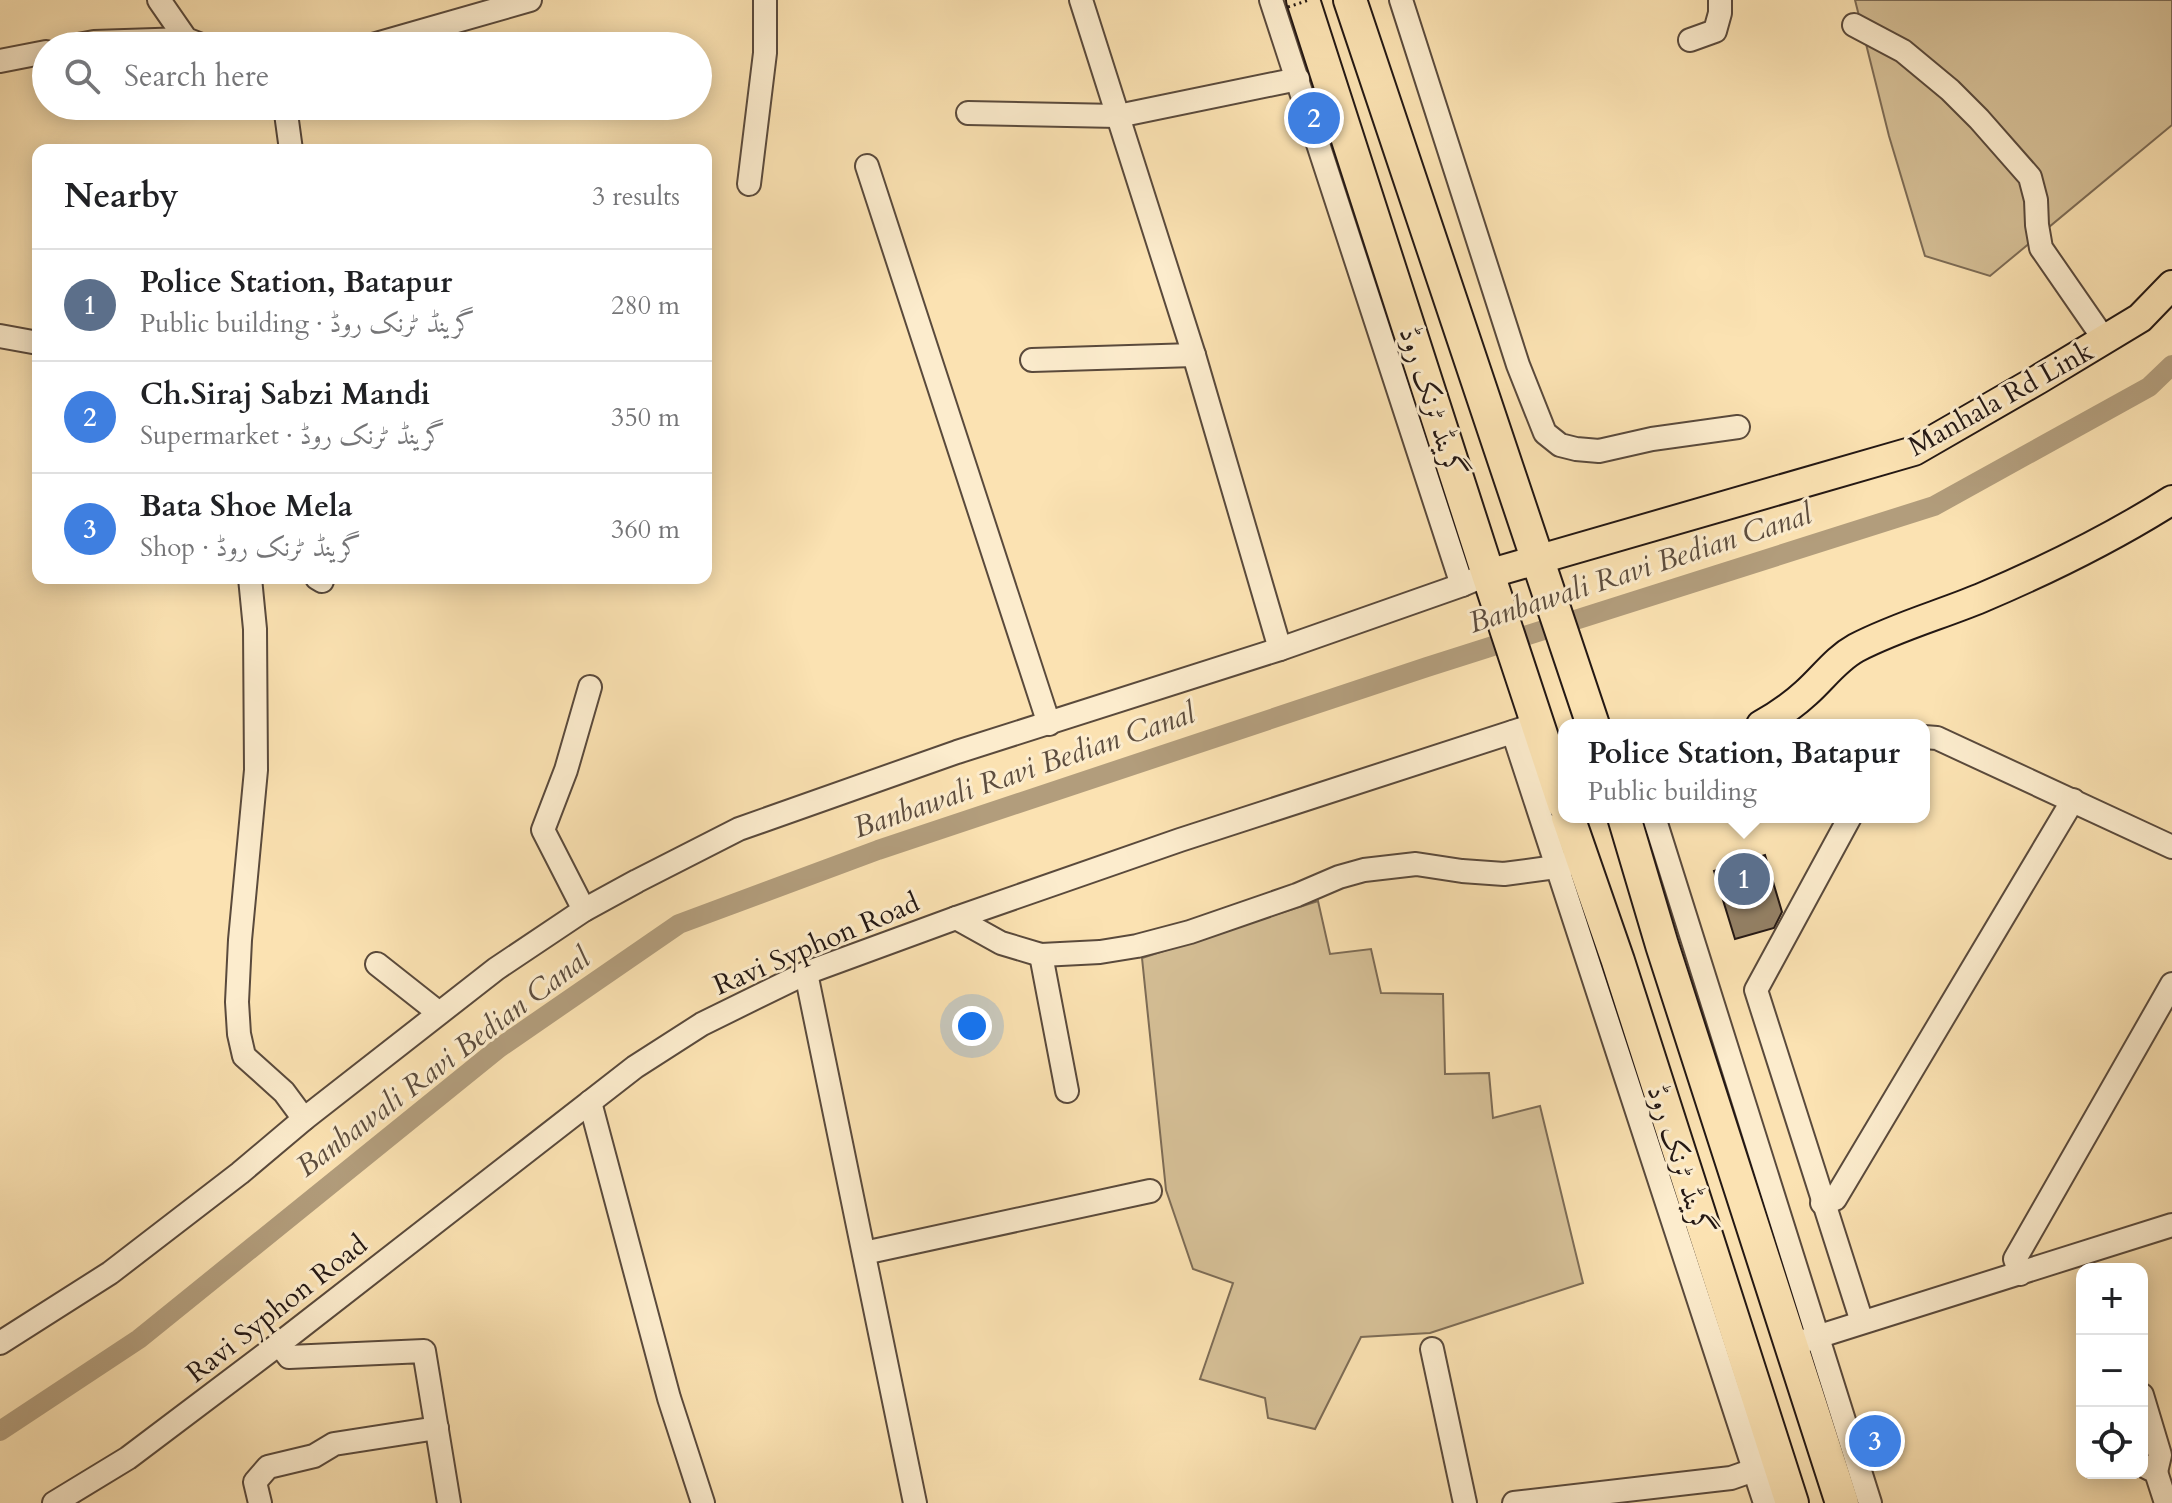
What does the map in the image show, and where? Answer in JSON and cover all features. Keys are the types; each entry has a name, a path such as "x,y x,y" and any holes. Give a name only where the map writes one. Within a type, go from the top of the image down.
{"highway":[{"name":"گرینڈ ٹرنک روڈ","path":"1350,0 1591,719"},
{"name":"گرینڈ ٹرنک روڈ","path":"1287,2 1527,723 1558,791"},
{"name":"گرینڈ ٹرنک روڈ","path":"1568,823 1569,863 1618,961 1792,1503"},
{"name":"گرینڈ ٹرنک روڈ","path":"1626,823 1662,945 1804,1341 1842,1503"},
{"path":"1618,961 1662,945"}],"main road":[{"name":"Manhala Rd Link","path":"1480,582 1541,568 1645,530 1914,451 2140,318 2172,285"},
{"path":"1770,719 1806,693 1853,650 2042,570 2172,500"}],"street":[{"path":"159,0 186,32"},
{"path":"418,32 530,0"},
{"path":"749,184 765,53 765,0"},
{"path":"1081,0 1194,355 1280,649"},
{"path":"1401,0 1518,365 1545,433 1560,445 1599,451 1652,439 1738,427"},
{"path":"1690,40 1715,31 1720,0"},
{"path":"0,1343 110,1273 509,960 584,910 637,881 739,829 957,752 1480,582 1298,79 1287,2"},
{"path":"1854,25 1903,51 1950,90 2030,177 2036,200 2041,248 2104,339"},
{"path":"0,61 32,55"},
{"path":"968,113 1118,116 1298,79"},
{"path":"287,120 290,144"},
{"path":"867,166 1049,724"},
{"path":"0,336 32,342"},
{"path":"1032,360 1194,355"},
{"path":"251,584 255,629 256,770 240,940 239,1034 244,1056 284,1092 304,1119"},
{"path":"584,910 543,830 566,770 590,687"},
{"path":"1527,723 1765,1503"},
{"name":"Ravi Syphon Road","path":"54,1503 128,1458 635,1067 702,1024 806,973 956,918 1527,723"},
{"path":"1930,737 2172,847"},
{"path":"1822,1203 1835,1199 2073,800"},
{"path":"1656,823 1804,1341 1870,1503"},
{"path":"1847,823 1756,990 1862,1322"},
{"path":"956,918 1001,943 1041,955 1100,952 1137,946 1203,927 1364,870 1416,864 1504,874 1569,863"},
{"path":"1041,955 1067,1091"},
{"path":"377,964 439,1013"},
{"path":"806,973 915,1503"},
{"path":"2020,1274 2015,1259 2172,984"},
{"path":"590,1102 669,1398 703,1503"},
{"path":"864,1253 1150,1191"},
{"path":"1804,1341 2172,1225"},
{"path":"279,1344 289,1357 424,1351 449,1503"},
{"path":"1432,1349 1465,1503"},
{"path":"2146,1407 2160,1455 2149,1468 2166,1503"},
{"path":"260,1503 255,1482 268,1467 314,1456 334,1444 437,1428"},
{"path":"1514,1503 1731,1478 1754,1470"}],"path":[{"path":"1287,2 1309,0"}],"shaded area":[{"path":"1855,0 2172,0 2172,125 1990,276 1925,256 1889,136"},
{"path":"1318,901 1330,954 1371,949 1381,993 1443,994 1445,1074 1489,1073 1493,1118 1540,1106 1583,1283 1430,1333 1361,1337 1315,1429 1268,1418 1265,1398 1200,1379 1233,1283 1193,1269 1166,1190 1142,958"}],"building":[{"path":"1765,855 1782,912 1774,928 1735,939 1714,871"}],"waterway":[{"name":"Banbawali Ravi Bedian Canal","path":"0,1431 139,1339 499,1048 679,924 878,850 1427,667 1934,506 2149,387 2172,365"}],"place":[{"name":"Ch.Siraj Sabzi Mandi","path":"1314,118"},
{"name":"Police Station, Batapur","path":"1744,879"},
{"name":"Bata Shoe Mela","path":"1875,1441"}]}
